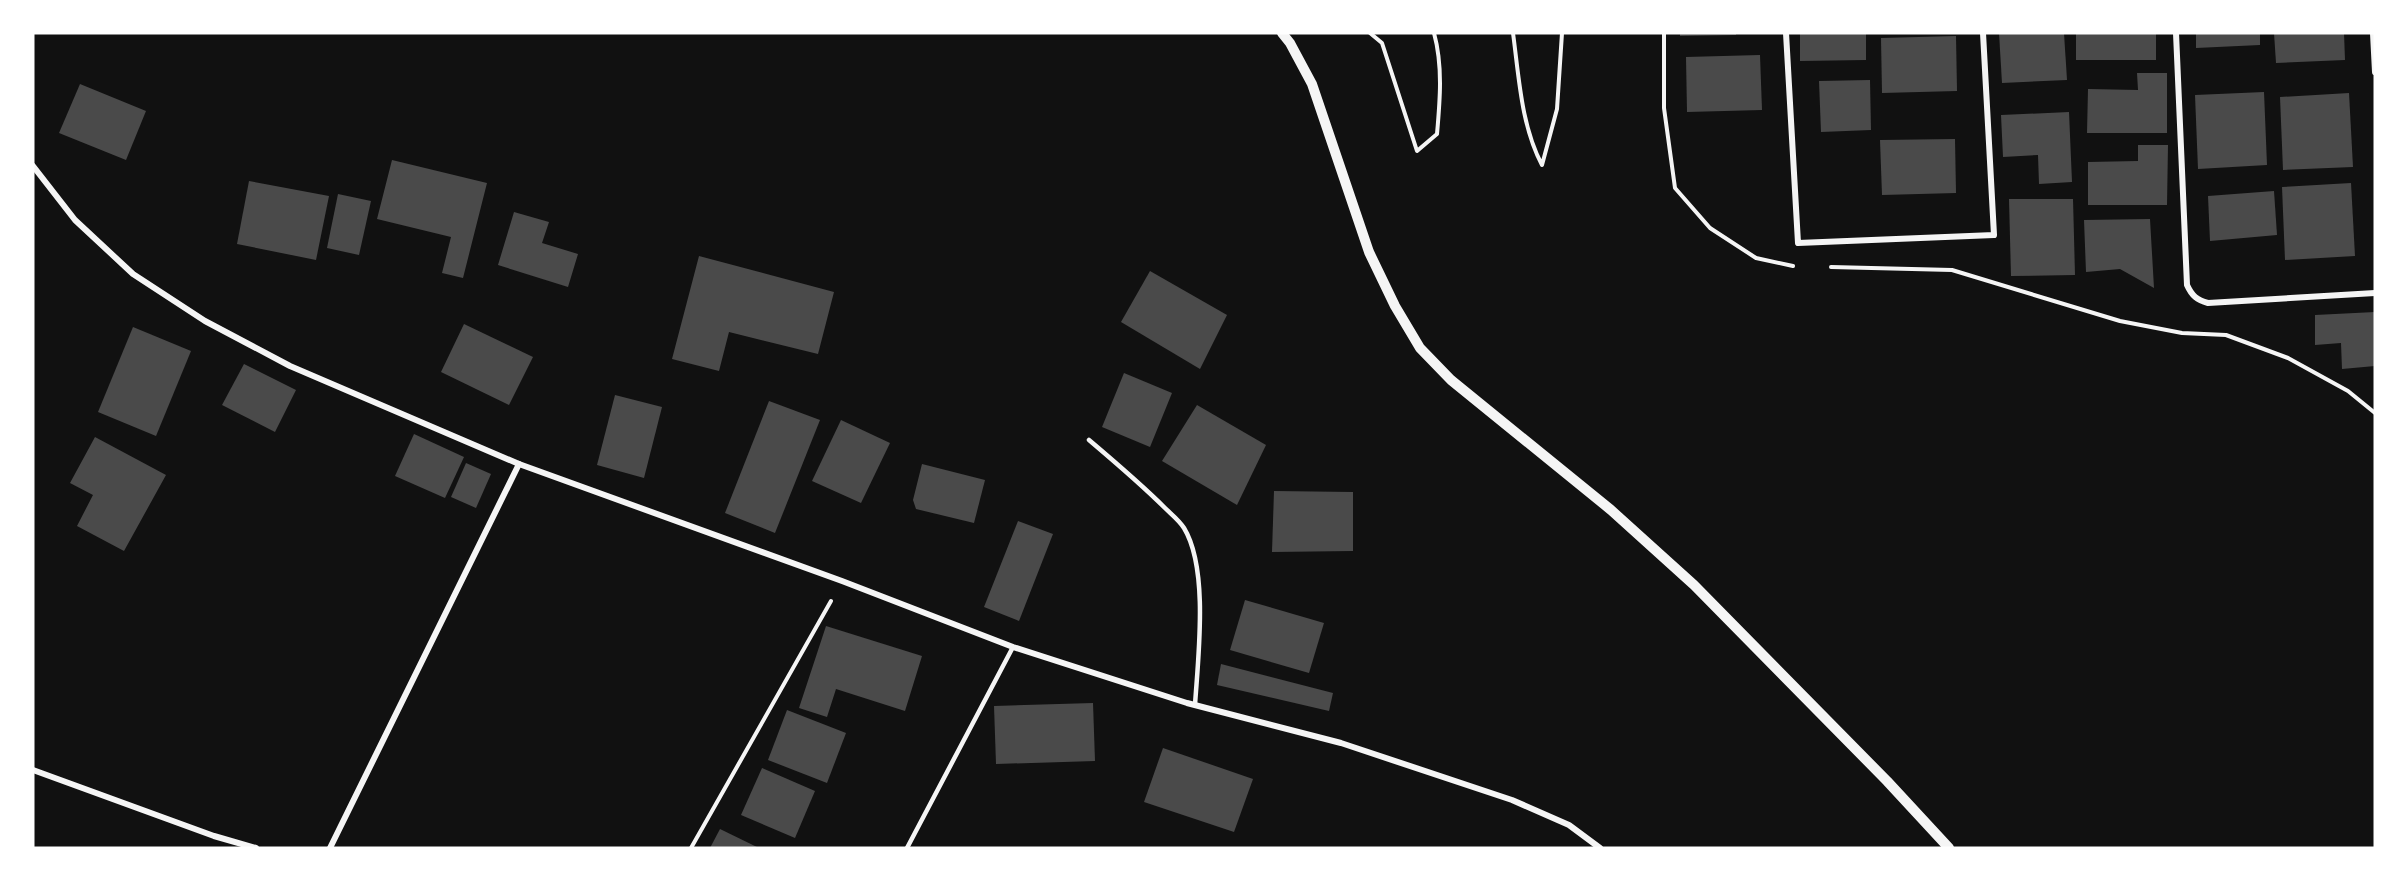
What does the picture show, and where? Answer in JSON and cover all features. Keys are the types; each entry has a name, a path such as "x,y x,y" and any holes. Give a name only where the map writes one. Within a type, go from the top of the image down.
{"street":[{"path":"1282,33 1290,43 1311,84 1369,252 1395,306 1420,348 1450,380 1611,510 1694,585 1887,781 1949,848"},
{"path":"1786,33 1798,243 1994,235 1983,33"},
{"path":"2176,33 2187,285 2191,294 2199,301 2208,303 2375,293"},
{"path":"2373,33 2375,72"},
{"path":"33,166 75,220 133,274 205,321 290,366 519,464 842,581 1013,647 1195,705 1341,743 1512,800 1569,825 1600,848"},
{"path":"330,848 519,464"},
{"path":"33,770 214,836 256,848"}],"lane":[{"path":"1089,440 1139,482 1183,526 1193,548 1197,575 1199,642 1195,705"},
{"path":"907,848 1013,647"}],"path":[{"path":"1370,33 1382,43 1417,151 1437,134 1441,90 1438,46 1434,33"},
{"path":"1513,33 1521,96 1532,145 1542,165 1557,109 1562,33"},
{"path":"1664,33 1664,108 1675,188 1710,228 1756,258 1788,266 1800,266"},
{"path":"1823,267 1952,270 2120,321 2182,333 2226,335 2288,358 2348,391 2375,413"},
{"path":"691,848 842,581"}],"building":[{"path":"1680,33 1736,33 1736,35 1680,36"},
{"path":"1800,33 1866,33 1866,60 1800,61"},
{"path":"1999,33 2064,33 2067,80 2002,83"},
{"path":"2076,33 2156,33 2156,60 2076,60"},
{"path":"2196,33 2260,33 2260,45 2196,48"},
{"path":"2274,33 2344,33 2345,60 2276,63"},
{"path":"1956,36 1957,91 1882,93 1881,38"},
{"path":"1760,55 1762,110 1687,112 1686,57"},
{"path":"2137,73 2167,73 2167,133 2087,133 2088,89 2138,90"},
{"path":"1870,80 1871,130 1821,132 1819,81"},
{"path":"80,84 146,111 126,160 59,133"},
{"path":"2264,92 2267,165 2198,169 2195,95"},
{"path":"2349,93 2353,167 2283,170 2280,97"},
{"path":"2069,112 2072,182 2039,184 2038,155 2003,157 2001,115"},
{"path":"1955,139 1956,193 1882,195 1880,140"},
{"path":"2138,145 2168,145 2167,205 2088,205 2088,162 2138,161"},
{"path":"392,160 487,183 463,278 442,273 451,237 377,219"},
{"path":"249,181 329,196 316,260 237,244"},
{"path":"2351,183 2355,256 2285,260 2282,187"},
{"path":"2274,191 2277,235 2210,241 2208,196"},
{"path":"338,194 371,201 359,255 327,248"},
{"path":"2009,199 2073,199 2075,275 2011,276"},
{"path":"514,212 549,222 542,243 578,254 568,287 498,265"},
{"path":"2150,219 2154,288 2120,269 2086,272 2084,220"},
{"path":"699,256 834,292 818,354 729,332 719,371 672,359"},
{"path":"1150,271 1227,315 1200,369 1121,322"},
{"path":"2375,312 2375,366 2342,369 2341,343 2315,345 2315,315"},
{"path":"464,324 533,357 509,405 441,372"},
{"path":"133,327 191,351 156,436 98,412"},
{"path":"244,364 296,390 275,432 222,405"},
{"path":"1124,373 1172,393 1150,447 1102,427"},
{"path":"615,395 662,407 644,478 597,465"},
{"path":"769,401 820,420 775,533 725,513"},
{"path":"1197,405 1266,445 1237,505 1162,461"},
{"path":"841,420 890,443 861,503 812,481"},
{"path":"414,434 464,457 445,498 395,476"},
{"path":"95,437 166,475 124,551 77,526 93,495 70,483"},
{"path":"466,463 491,474 476,508 451,497"},
{"path":"922,464 985,480 974,523 916,509 913,500"},
{"path":"1274,491 1353,492 1353,551 1272,552"},
{"path":"1018,521 1053,534 1019,621 984,607"},
{"path":"1245,600 1324,623 1309,673 1230,650"},
{"path":"826,626 922,656 905,711 836,689 827,717 799,708"},
{"path":"1221,664 1333,693 1329,711 1217,685"},
{"path":"1093,703 1095,761 996,764 994,706"},
{"path":"787,710 846,733 827,783 768,760"},
{"path":"1163,748 1253,779 1234,832 1144,802"},
{"path":"762,768 815,791 795,838 741,815"},
{"path":"720,829 759,848 710,848"}]}
